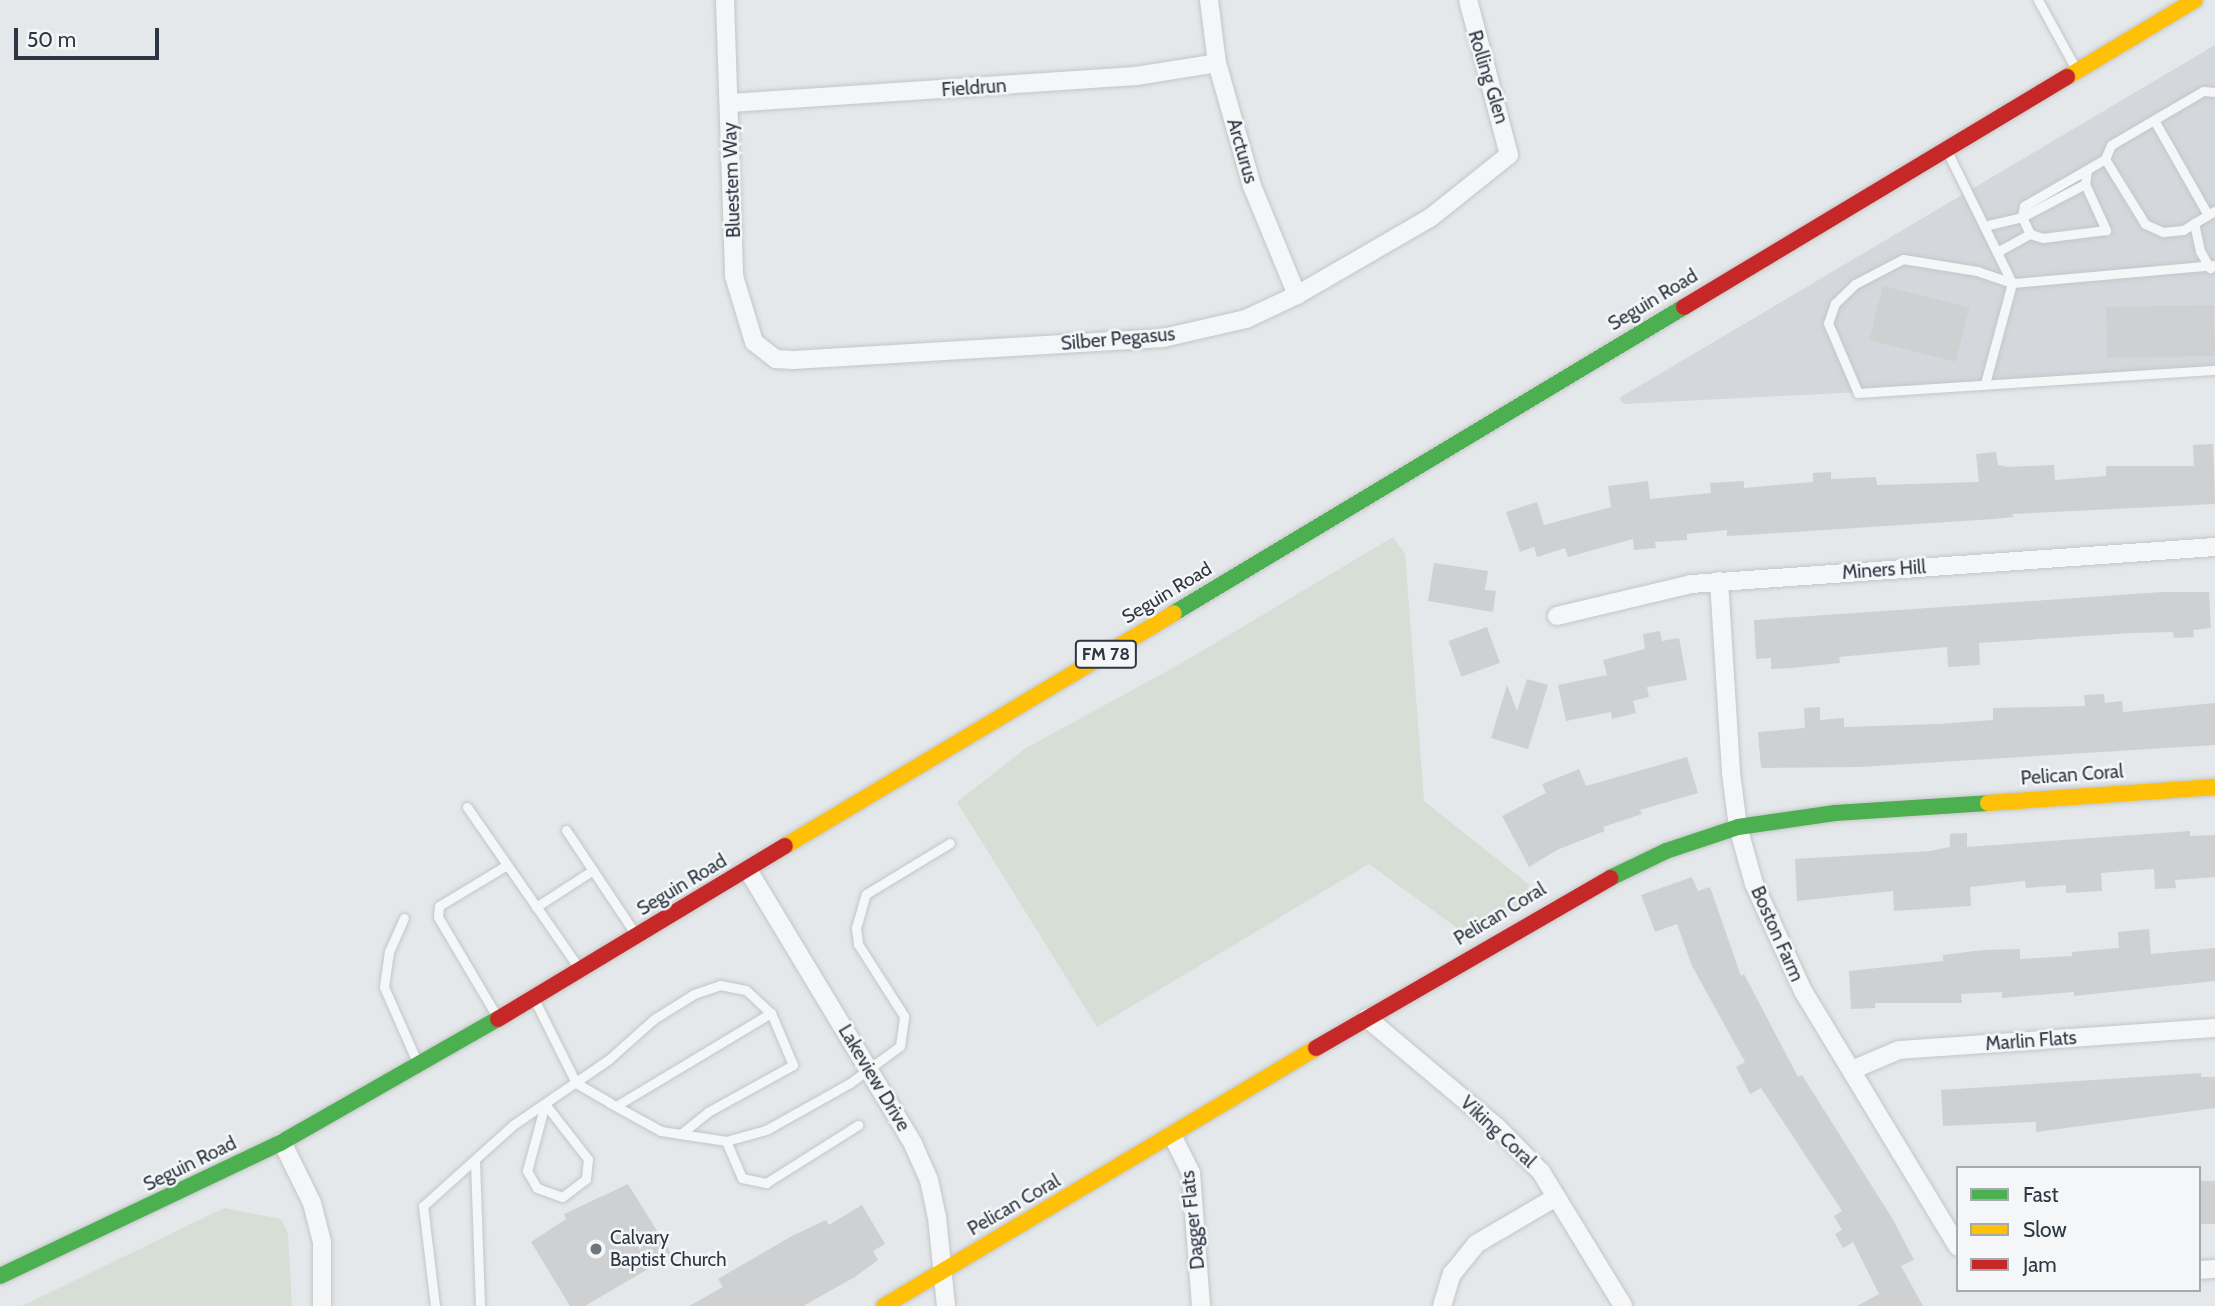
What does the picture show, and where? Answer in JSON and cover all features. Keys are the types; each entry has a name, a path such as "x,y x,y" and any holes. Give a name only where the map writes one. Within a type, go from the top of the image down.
{"main road":[{"name":"Seguin Road","path":"0,1276 282,1142 419,1066 2195,0"},
{"name":"Pelican Coral","path":"884,1306 1173,1137 1575,894 1666,851 1738,827 1835,813 2215,787"}],"street":[{"name":"Bluestem Way","path":"725,0 734,276 745,321 764,353"},
{"name":"Arcturus","path":"1209,0 1217,63 1252,186 1297,295"},
{"name":"Rolling Glen","path":"1468,0 1509,155"},
{"name":"Fieldrun","path":"730,103 1136,76 1217,63"},
{"name":"Silber Pegasus","path":"764,353 793,360 1163,338 1246,319 1297,295 1430,218 1509,155"},
{"name":"Miners Hill","path":"1557,616 1664,587 1718,581 2215,547"},
{"name":"Boston Farm","path":"1718,581 1738,827 1754,884 1783,954 1956,1244"},
{"name":"Lakeview Drive","path":"748,870 869,1070 929,1180 944,1270 946,1306"},
{"name":"Viking Coral","path":"1367,1018 1520,1149 1556,1197 1623,1306"},
{"name":"Marlin Flats","path":"1852,1070 1899,1050 2215,1028"},
{"name":"Dagger Flats","path":"1173,1137 1191,1173 1200,1306"},
{"path":"282,1142 312,1203 321,1242 322,1306"},
{"path":"1442,1306 1452,1275 1476,1244 1556,1197"}],"lane":[{"path":"2038,0 2077,70"},
{"path":"2030,234 2022,217 2024,206 2105,159 2111,145 2203,91 2215,93"},
{"path":"2105,159 2145,224 2162,232 2183,230 2211,213 2154,120"},
{"path":"1946,148 2012,283 1985,384"},
{"path":"1997,252 2030,234 2043,238 2106,230 2085,184 2087,170"},
{"path":"1984,226 2022,217 2085,184"},
{"path":"2194,223 2200,251 2213,267"},
{"path":"2213,267 2012,283 1964,268 1903,259 1855,284 1835,303 1828,323 1858,393 2215,370"},
{"path":"467,807 580,970"},
{"path":"566,830 637,936"},
{"path":"533,998 576,1083 616,1106 661,1131 726,1141 766,1130 869,1070 900,1046 905,1032 904,1016 858,944 856,928 866,894 950,843"},
{"path":"498,1019 438,917 439,906 507,864"},
{"path":"536,907 593,870"},
{"path":"404,918 388,951 384,987 419,1066"},
{"path":"435,1306 424,1206 513,1125 576,1083 654,1019 707,989 720,985 746,990 771,1013 793,1065 708,1112 681,1134"},
{"path":"616,1106 771,1013"},
{"path":"544,1104 588,1159 586,1179 562,1197 537,1188 527,1171 544,1104"},
{"path":"726,1141 742,1178 766,1183 858,1125"},
{"path":"475,1162 480,1306"}],"shaded area":[{"path":"2215,45 2215,374 1624,404 1619,398"},
{"path":"1393,537 1405,554 1424,801 1540,893 1468,936 1369,864 1097,1027 957,802 1026,748 1180,664"},
{"path":"224,1208 281,1219 288,1233 292,1306 22,1306"}],"building":[{"path":"1883,286 1969,308 1956,362 1869,340"},
{"path":"2214,305 2215,356 2107,358 2106,307"},
{"path":"2213,444 2215,504 2013,514 2013,517 1994,519 1746,535 1727,536 1727,530 1687,534 1687,540 1655,542 1656,548 1634,550 1633,539 1568,557 1565,548 1537,557 1534,547 1520,552 1506,512 1537,502 1544,525 1611,507 1608,486 1648,481 1650,499 1711,493 1710,483 1744,481 1744,488 1813,482 1813,473 1831,472 1831,479 1876,477 1877,485 1979,482 1976,454 1996,452 1998,465 2054,465 2055,480 2106,476 2106,466 2194,466 2193,445"},
{"path":"1434,563 1488,571 1485,590 1496,591 1493,612 1428,601"},
{"path":"2163,592 2209,592 2211,628 2193,630 2194,637 2174,638 2173,632 2133,633 1979,643 1980,665 1948,667 1947,647 1839,657 1840,663 1792,668 1771,669 1771,658 1756,659 1754,620"},
{"path":"1487,627 1500,663 1461,677 1448,641"},
{"path":"1660,631 1662,641 1679,638 1687,680 1647,687 1649,697 1633,701 1636,713 1612,719 1611,712 1566,721 1558,685 1607,675 1603,660 1645,649 1643,634"},
{"path":"1527,679 1548,685 1528,749 1491,738 1507,685 1517,711"},
{"path":"2104,694 2105,703 2122,701 2123,712 2215,703 2215,745 1859,767 1761,768 1758,732 1805,728 1804,708 1820,707 1820,720 1844,718 1844,727 1938,724 1993,720 1993,708 2085,706 2084,695"},
{"path":"1687,757 1698,793 1640,810 1642,814 1603,827 1605,831 1557,850 1529,867 1502,816 1546,793 1542,784 1579,769 1586,786"},
{"path":"2190,831 2190,836 2215,835 2215,877 2175,880 2176,888 2155,889 2154,869 2101,873 2102,891 2066,893 2066,885 2026,888 2025,881 1970,887 1971,906 1894,911 1893,891 1797,901 1795,859 1930,851 1950,847 1950,834 1967,833 1967,847"},
{"path":"1692,877 1698,891 1710,887 1741,976 1744,974 1798,1077 1802,1075 1892,1218 1914,1260 1901,1266 1923,1306 1857,1306 1879,1294 1853,1242 1843,1248 1835,1234 1842,1230 1834,1216 1842,1211 1761,1088 1750,1094 1736,1067 1745,1062 1692,966 1677,924 1655,932 1641,895"},
{"path":"2149,929 2151,954 2215,948 2215,981 2074,996 2074,992 2002,998 2002,992 1961,994 1962,1003 1875,1003 1875,1008 1851,1009 1849,971 1943,961 1943,955 1983,950 2020,949 2020,959 2072,956 2072,952 2119,948 2118,932"},
{"path":"2201,1073 2201,1077 2215,1077 2215,1108 2036,1132 2036,1122 1943,1126 1941,1090"},
{"path":"2201,1181 2215,1181 2215,1224 2201,1224"},
{"path":"628,1184 672,1255 585,1306 570,1306 531,1242 566,1219 564,1214"},
{"path":"862,1205 885,1244 873,1251 878,1260 855,1277 803,1306 689,1306 723,1287 718,1279 792,1236 826,1220 829,1225"}],"traffic: fast":[{"path":"1174,613 1684,307"},
{"path":"1610,878 1666,851 1738,827 1835,813 1988,803"},
{"path":"0,1276 282,1142 498,1019"}],"traffic: slow":[{"path":"2067,77 2195,0"},
{"path":"785,846 1174,613"},
{"path":"1988,803 2215,787"},
{"path":"884,1306 1316,1048"}],"traffic: jam":[{"path":"1684,307 2067,77"},
{"path":"498,1019 785,846"},
{"path":"1316,1048 1610,878"}],"place":[{"name":"Calvary Baptist Church","path":"596,1249"}]}
